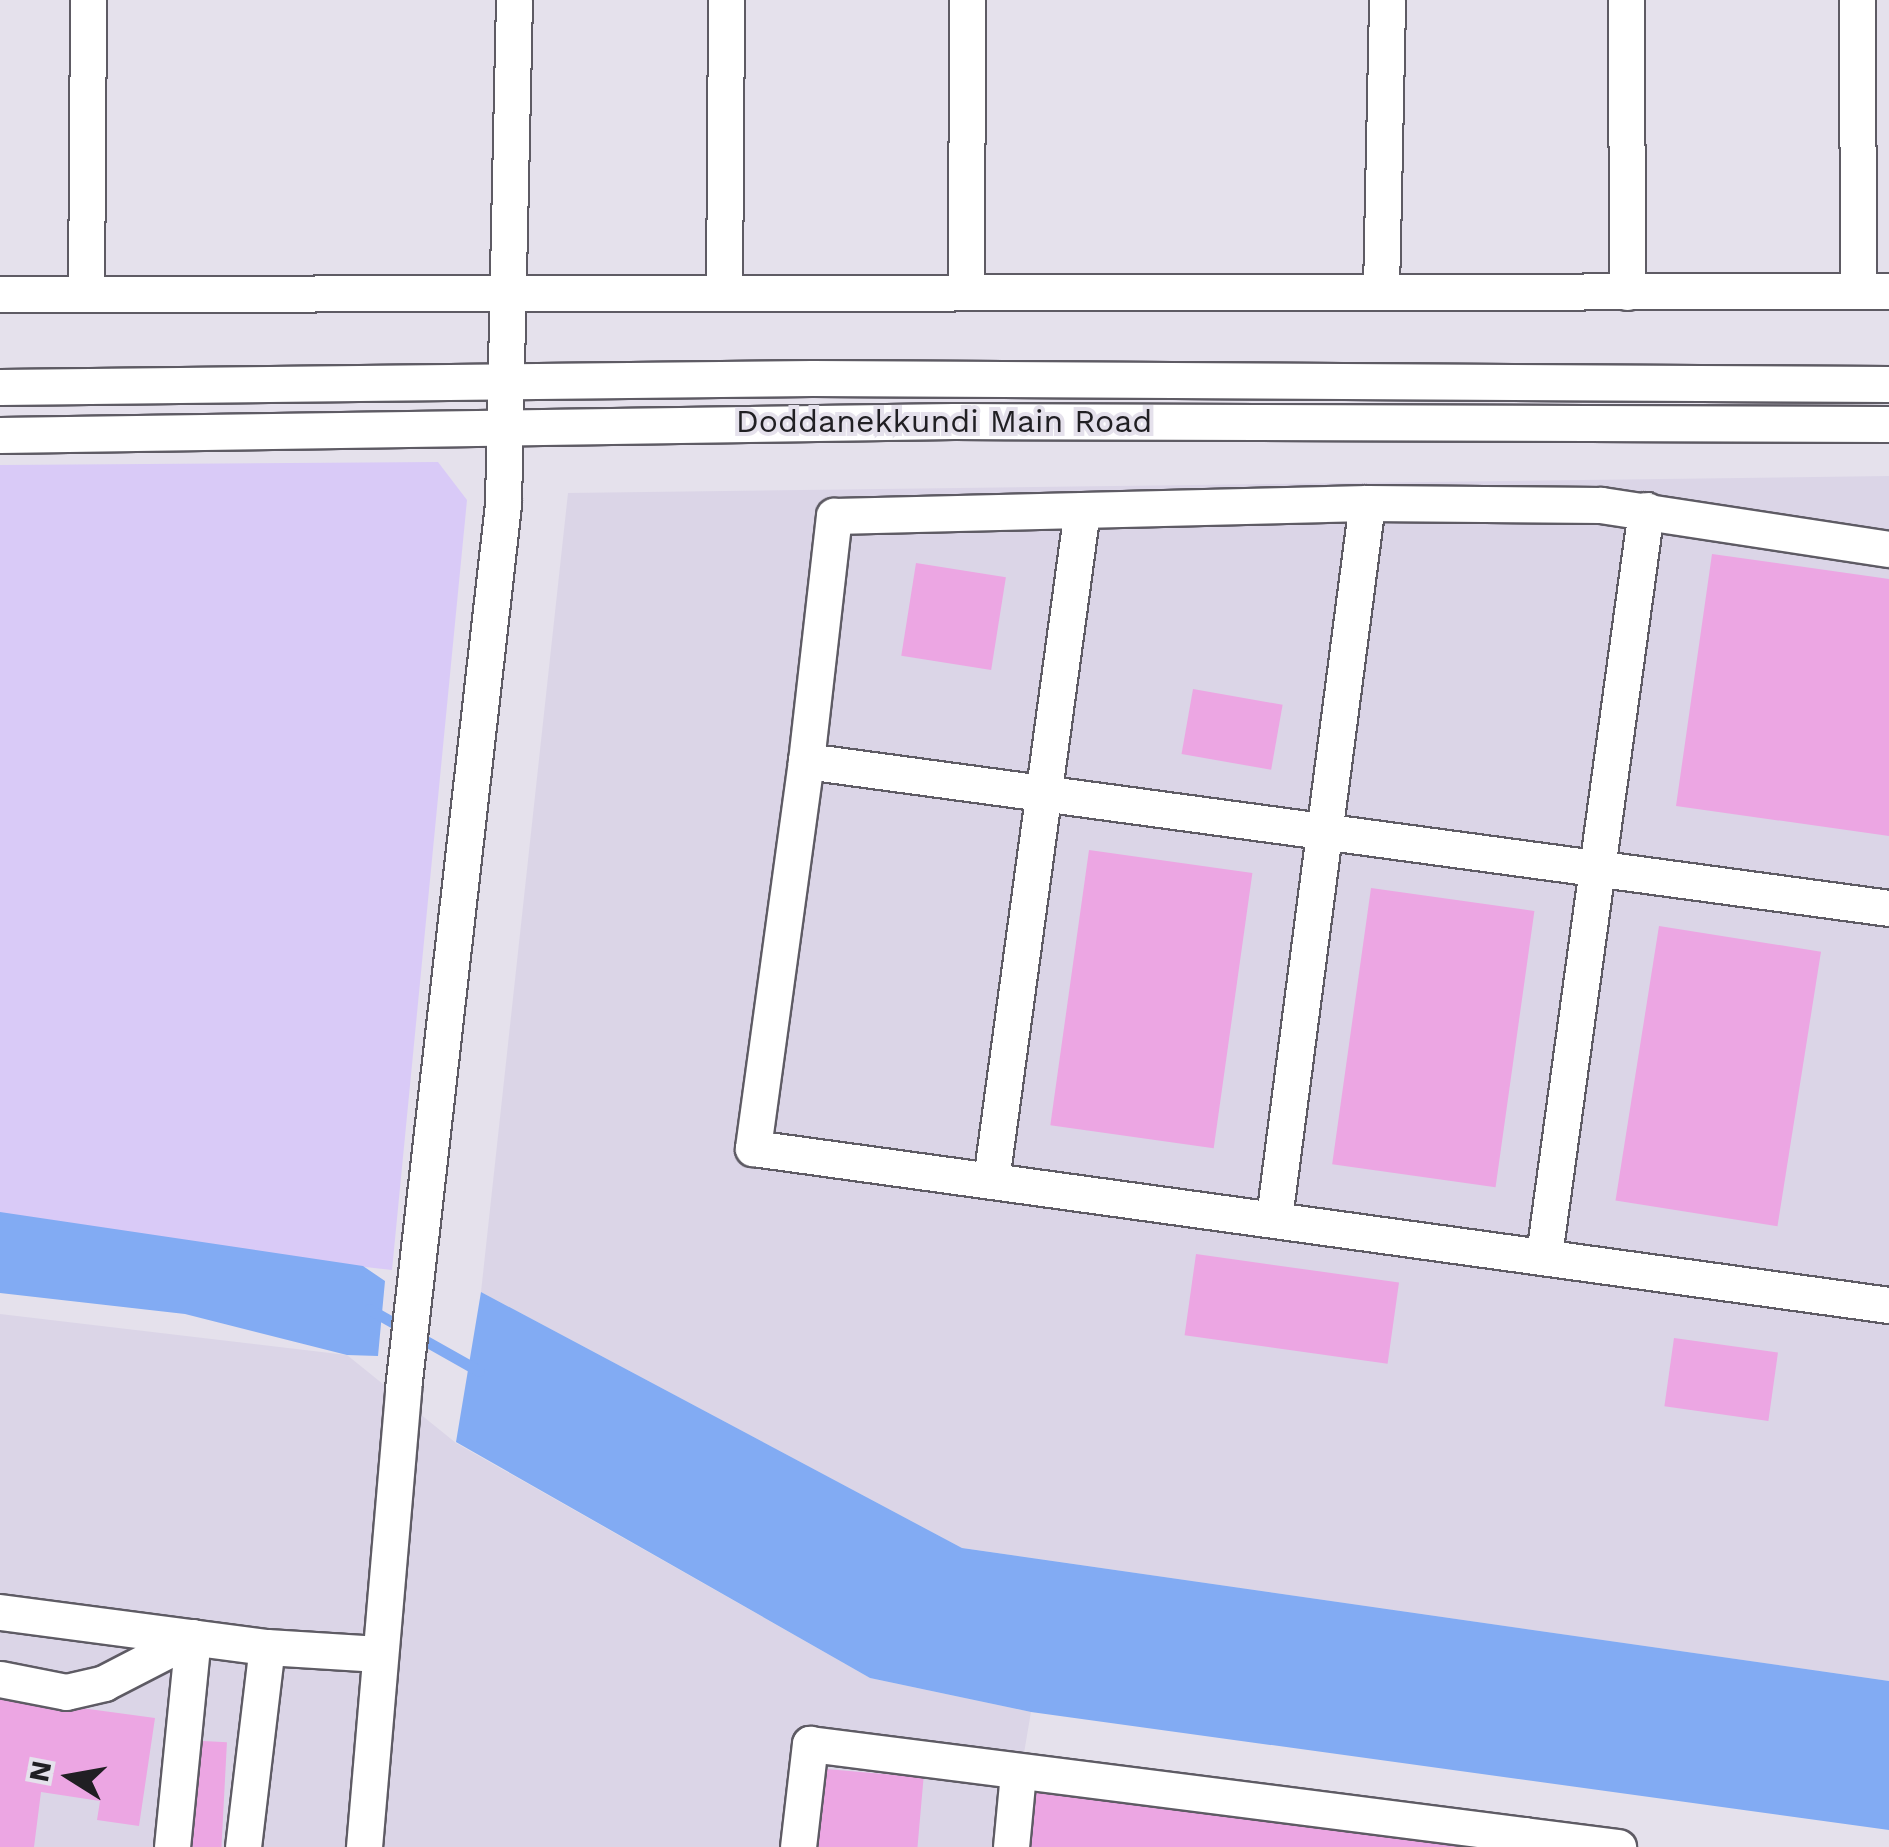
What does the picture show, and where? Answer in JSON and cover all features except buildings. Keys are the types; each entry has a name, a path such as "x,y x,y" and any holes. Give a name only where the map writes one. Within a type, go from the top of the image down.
{"street":[{"path":"86,294 88,0"},
{"path":"364,1847 403,1389 507,424 514,0"},
{"path":"724,293 726,0"},
{"path":"966,292 967,0"},
{"path":"1381,290 1387,0"},
{"path":"1626,0 1627,292"},
{"path":"0,294 1874,291 1857,0"},
{"name":"Doddanekkundi Main Road","path":"0,387 510,380 1889,384"},
{"name":"Doddanekkundi Main Road","path":"0,435 507,424 1889,424"},
{"path":"1274,1218 1367,503"},
{"path":"1889,548 1646,510 1367,503 834,516 806,761 753,1148 1889,1305"},
{"path":"991,1180 1082,510"},
{"path":"1544,1255 1646,510"},
{"path":"806,761 1889,908"},
{"path":"0,1612 267,1647 379,1654"},
{"path":"0,1680 66,1692 104,1683 193,1637"},
{"path":"172,1847 193,1637"},
{"path":"244,1847 267,1647"},
{"path":"798,1847 810,1744 1523,1841 1618,1847"},
{"path":"1011,1847 1018,1774"}],"shaded area":[{"path":"438,462 467,500 392,1270 0,1226 0,465"},
{"path":"1889,476 1889,1681 962,1548 481,1292 568,493"},
{"path":"0,1314 347,1355 456,1443 870,1678 1031,1712 1008,1847 0,1847"}],"water":[{"path":"0,1212 363,1266 385,1281 378,1356 347,1355 185,1314 0,1293"},
{"path":"481,1292 962,1548 1889,1681 1889,1830 1031,1712 870,1678 456,1442"}],"waterway":[{"path":"369,1309 479,1371"}]}
